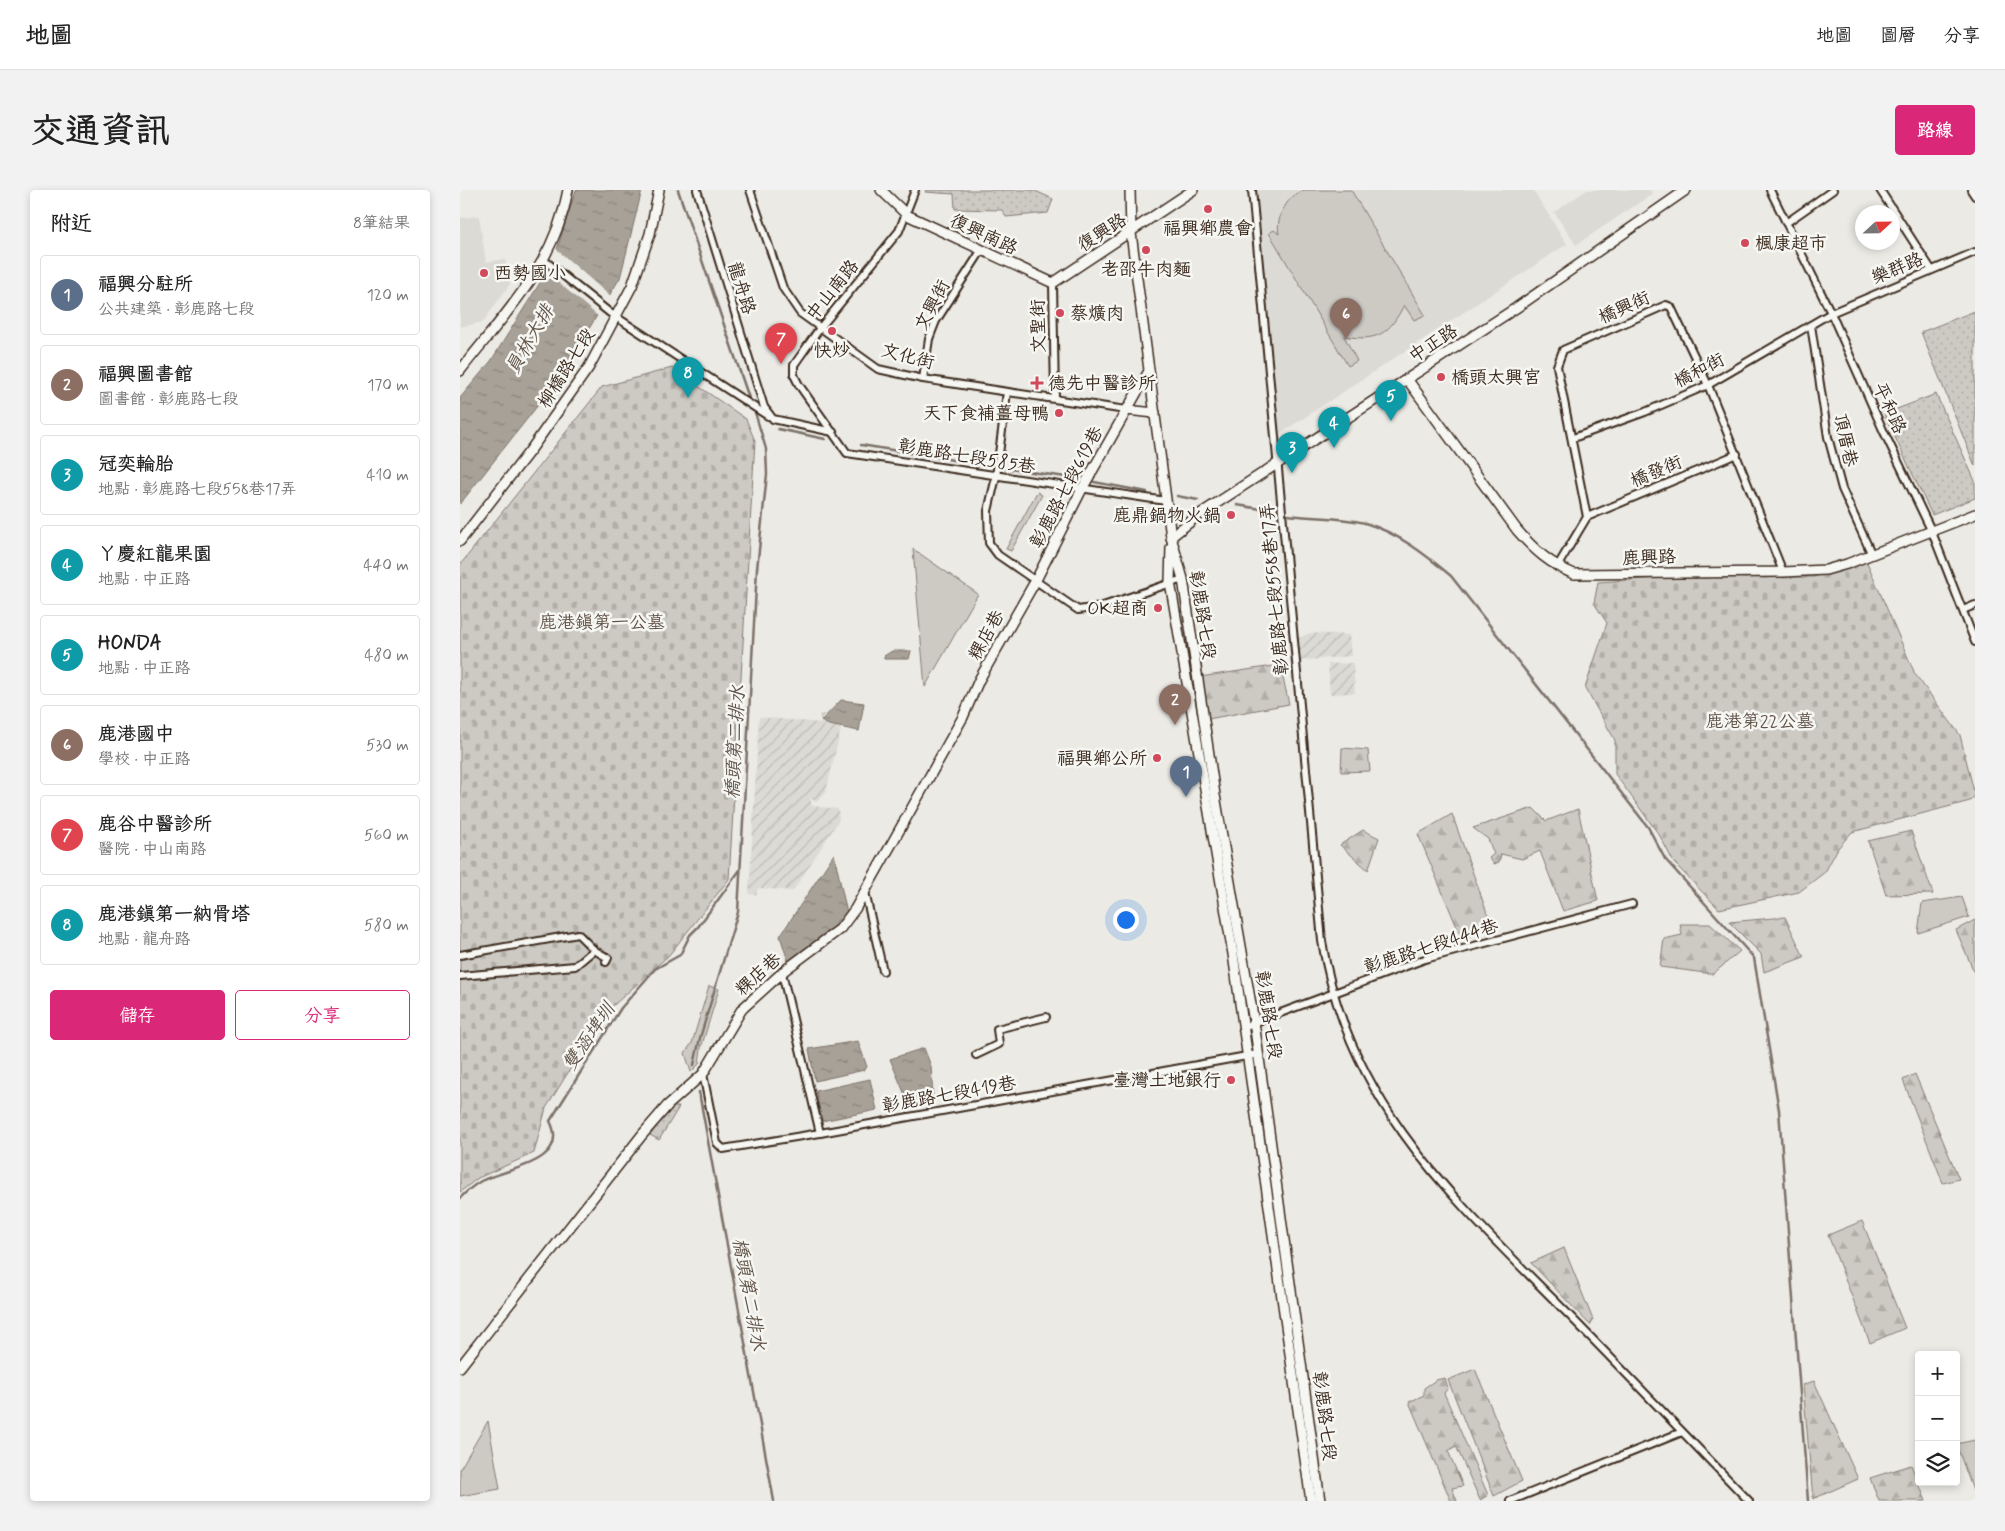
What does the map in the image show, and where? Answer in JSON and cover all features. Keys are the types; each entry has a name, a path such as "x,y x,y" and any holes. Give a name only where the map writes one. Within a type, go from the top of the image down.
{"main road":[{"path":"460,371 520,299 546,262 564,214 568,190"},
{"name":"柳橋路七段","path":"460,541 561,409 590,367 613,315 632,286 650,234 659,190"},
{"name":"復興南路","path":"881,190 907,214 1052,284"},
{"name":"彰鹿路七段","path":"1130,190 1131,233 1166,502 1171,536 1183,579 1215,795 1254,1022 1320,1501"},
{"name":"復興路","path":"1052,284 1193,190"},
{"name":"中正路","path":"1171,536 1200,514 1516,308 1686,190"},
{"name":"彰鹿路七段619巷","path":"1036,580 1082,489 1149,370"},
{"name":"鹿興路","path":"1407,379 1517,530 1535,551 1558,567 1574,574 1826,570 1872,555 1975,514"},
{"name":"文化街","path":"1126,410 1155,413"},
{"name":"彰鹿路七段","path":"1171,536 1170,582 1244,1027 1311,1501"},
{"name":"粿店巷","path":"460,1366 642,1135 668,1105 703,1074 742,1009 782,973 840,929 865,892 1036,580"}],"street":[{"name":"龍舟路","path":"697,190 760,398 773,419"},
{"name":"文化街","path":"750,190 783,288 800,313 878,369 923,379 1126,410"},
{"name":"中山南路","path":"833,432 794,375 794,366 820,328 899,231 916,190"},
{"name":"彰鹿路七段558巷17弄","path":"1252,190 1320,930 1334,994 1355,1052 1383,1106 1433,1174 1465,1211 1749,1501"},
{"name":"平和路","path":"1770,190 1831,313 1932,532 1975,642"},
{"path":"1786,223 1833,190"},
{"path":"1880,190 1931,269"},
{"path":"1971,190 1975,196"},
{"name":"文興街","path":"923,379 929,339 936,321 981,251"},
{"name":"樂群路","path":"1831,313 1931,269 1975,252"},
{"path":"546,262 613,315 773,419 833,432"},
{"name":"文聖街","path":"1052,284 1055,398"},
{"name":"橋興街","path":"1588,517 1557,366 1563,350 1666,305 1670,307 1708,385 1783,572"},
{"name":"橋和街","path":"1573,438 1644,412 1708,385 1831,313"},
{"name":"頂厝巷","path":"1811,325 1828,437 1842,489 1872,555"},
{"path":"1007,392 996,477 988,511 989,543 998,555 1078,610 1090,609 1183,579"},
{"name":"彰鹿路七段585巷","path":"833,432 847,453 1166,502"},
{"name":"橋發街","path":"1588,517 1737,454"},
{"path":"1558,567 1588,517"},
{"path":"1963,610 1975,605"},
{"path":"865,892 883,971"},
{"name":"彰鹿路七段444巷","path":"1244,1027 1425,959 1632,904"},
{"path":"460,955 578,934 594,950 608,958"},
{"path":"460,976 575,966 594,950"},
{"path":"782,973 820,1133"},
{"path":"976,1055 1000,1044 997,1029 1046,1017"},
{"name":"彰鹿路七段419巷","path":"703,1074 717,1143 723,1148 820,1133 1258,1054"},
{"path":"1510,1501 1682,1432"}],"shaded area":[{"path":"1257,190 1533,190 1567,244 1278,435"},
{"path":"1587,190 1650,190 1652,194 1576,245 1554,212"},
{"name":"西勢國小","path":"479,216 486,262 505,259 510,284 483,322 460,327 460,218"},
{"path":"1310,633 1349,635 1351,656 1299,661 1297,639"},
{"path":"1353,663 1355,693 1330,694 1328,664"},
{"path":"819,714 844,716 826,792 816,802 810,798 812,806 838,809 839,820 793,891 758,888 756,895 749,894 759,717 821,723"}],"green space":[{"path":"926,190 1033,190 1053,199 1048,213 1006,217 1002,210 955,209 954,194 925,192"},
{"path":"1305,190 1351,190 1425,315 1414,320 1404,305 1393,323 1381,334 1366,338 1344,336 1357,361 1348,366 1269,233 1274,230 1279,234 1278,228 1281,214 1288,201 1299,192"},
{"path":"1975,311 1975,466 1921,332"},
{"name":"鹿港鎮第一公墓","path":"672,368 746,419 755,441 729,879 669,955 605,1013 546,1108 534,1153 478,1178 460,1192 460,565 602,387"},
{"path":"1936,394 1975,481 1975,498 1932,515 1884,414"},
{"path":"1037,492 1042,495 1011,551 1006,549"},
{"path":"913,549 978,594 925,687"},
{"name":"鹿港第22公墓","path":"1866,560 1915,674 1960,735 1975,796 1970,801 1852,832 1838,848 1825,872 1799,892 1719,909 1674,863 1660,836 1615,774 1615,740 1585,688 1607,623 1594,603 1598,582 1695,576 1814,577"},
{"path":"1280,665 1289,704 1208,719 1200,677"},
{"path":"1342,748 1368,750 1370,771 1341,772"},
{"path":"1533,808 1546,821 1578,809 1598,901 1563,911 1540,851 1522,859 1501,854 1499,862 1494,864 1489,858 1494,854 1488,839 1473,828"},
{"path":"1452,814 1492,927 1462,939 1418,834"},
{"path":"1363,830 1379,838 1368,870 1340,845"},
{"path":"1911,831 1933,894 1886,895 1868,841"},
{"path":"1962,897 1969,917 1918,933 1922,903"},
{"path":"1785,917 1804,957 1764,972 1761,954 1729,922"},
{"path":"1975,920 1975,974 1956,930"},
{"path":"1680,924 1710,924 1740,951 1713,974 1660,967 1664,939 1682,935"},
{"path":"709,986 719,989 701,1048 699,1064 691,1072 685,1053 692,1043"},
{"path":"1915,1074 1959,1179 1943,1183 1903,1080"},
{"path":"673,1107 679,1107 659,1140 650,1135"},
{"path":"1862,1221 1905,1328 1870,1343 1828,1235"},
{"path":"1564,1248 1593,1320 1590,1325 1531,1263"},
{"path":"1475,1369 1522,1481 1494,1496 1448,1380"},
{"path":"1445,1378 1448,1388 1444,1393 1488,1495 1480,1500 1456,1446 1448,1451 1463,1486 1452,1488 1457,1501 1451,1501 1409,1402 1424,1395 1424,1388 1436,1380"},
{"path":"1814,1381 1858,1479 1813,1499 1803,1385"},
{"path":"488,1421 500,1489 460,1496 460,1469"},
{"path":"1975,1440 1975,1496 1960,1455 1960,1443"},
{"path":"1911,1465 1915,1475 1915,1486 1920,1486 1926,1501 1879,1501 1870,1478"}],"water":[{"name":"員林大排","path":"576,190 642,190 620,278 557,381 460,504 460,398 491,361 553,262"},
{"path":"892,651 911,651 909,659 884,659 884,656"},
{"path":"841,700 864,703 859,731 829,725 821,721"},
{"path":"834,854 847,913 836,926 788,961 780,936"},
{"path":"858,1041 867,1067 864,1070 815,1081 809,1049"},
{"path":"924,1048 931,1066 933,1098 908,1102 890,1059"},
{"path":"870,1079 877,1110 822,1121 816,1091"}],"pier":[{"path":"555,248 611,297 599,317 546,272"}],"waterway":[{"path":"678,190 751,404"},
{"name":"橋頭第二排水","path":"694,1065 700,1038 738,912 757,569 767,474 766,449 754,409"},
{"path":"778,429 825,439"},
{"path":"861,445 990,466"},
{"path":"1003,468 1080,479"},
{"path":"1094,482 1147,492"},
{"path":"1177,496 1198,500"},
{"path":"1237,505 1267,510"},
{"path":"1287,515 1346,520 1377,527 1411,545 1451,576 1648,827 1665,859 1754,958 1779,1110 1808,1501"},
{"name":"雙涵埤圳","path":"460,1198 481,1181 533,1162 544,1155 552,1146 554,1135 550,1121 621,1008 655,969 680,955 690,935 740,870"},
{"name":"橋頭第二排水","path":"699,1092 774,1501"}],"place":[{"name":"福興鄉農會","path":"1208,209"},
{"name":"楓康超市","path":"1745,243"},
{"name":"老邵牛肉麵","path":"1146,250"},
{"name":"西勢國小","path":"484,273"},
{"name":"蔡爌肉","path":"1060,313"},
{"name":"快炒","path":"832,331"},
{"name":"鹿港國中","path":"1346,339"},
{"name":"鹿谷中醫診所","path":"781,364"},
{"name":"橋頭太興宮","path":"1441,377"},
{"name":"德先中醫診所","path":"1037,383"},
{"name":"鹿港鎮第一納骨塔","path":"688,398"},
{"name":"天下食補薑母鴨","path":"1059,413"},
{"name":"HONDA","path":"1391,421"},
{"name":"ㄚ慶紅龍果園","path":"1334,448"},
{"name":"冠奕輪胎","path":"1292,473"},
{"name":"鹿鼎鍋物火鍋","path":"1231,515"},
{"name":"OK超商","path":"1158,608"},
{"name":"福興圖書館","path":"1175,725"},
{"name":"福興鄉公所","path":"1157,758"},
{"name":"福興分駐所","path":"1186,797"},
{"name":"臺灣土地銀行","path":"1231,1080"}]}
